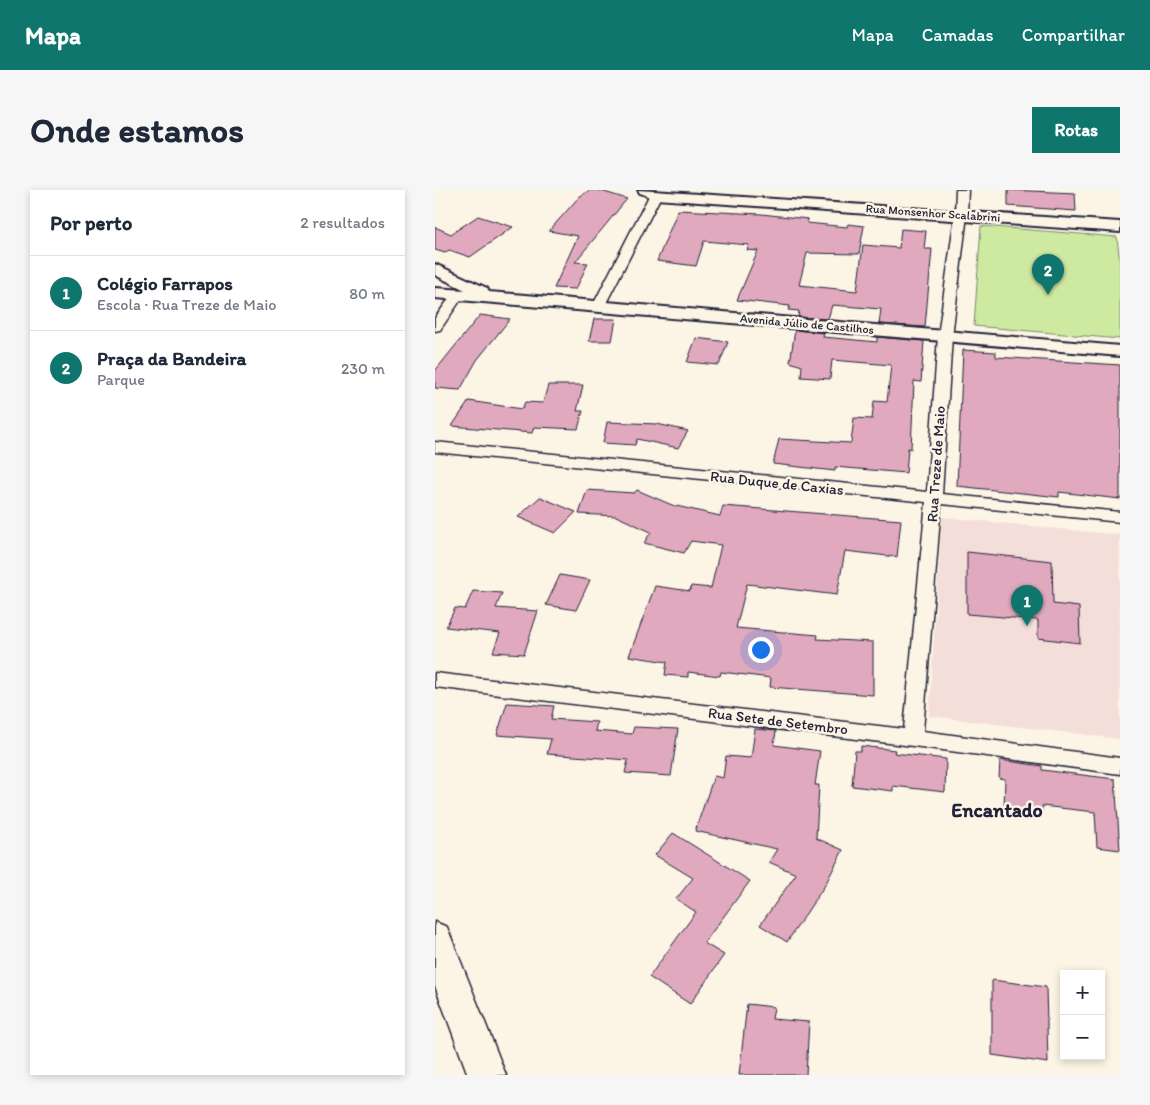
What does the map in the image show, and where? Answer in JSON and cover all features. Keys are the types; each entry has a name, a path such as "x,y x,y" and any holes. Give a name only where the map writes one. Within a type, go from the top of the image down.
{"main road":[{"path":"435,939 487,1075"}],"street":[{"name":"Rua Treze de Maio","path":"913,738 934,500 945,336 961,215 962,190"},
{"name":"Rua Monsenhor Scalabrini","path":"651,192 1120,227"},
{"path":"598,307 651,192"},
{"path":"435,269 493,298"},
{"name":"Avenida Júlio de Castilhos","path":"435,293 1120,351"},
{"path":"435,327 458,295"},
{"name":"Rua Duque de Caxias","path":"435,447 934,500 1120,517"},
{"name":"Rua Sete de Setembro","path":"435,680 913,738 1120,766"}],"shaded area":[{"path":"942,517 1120,535 1120,739 929,716"}],"green space":[{"path":"981,226 1117,237 1120,264 1120,339 974,326"}],"building":[{"path":"590,190 598,190 627,199 575,262 588,263 576,289 554,288 578,236 549,231 579,197"},
{"path":"1008,190 1075,193 1076,211 1008,206"},
{"path":"678,210 761,214 808,219 807,223 847,227 848,224 864,226 859,254 807,253 799,285 857,291 863,245 899,248 901,229 926,231 924,249 932,249 925,327 879,324 881,309 832,305 828,319 798,317 799,311 788,310 790,306 737,300 758,251 747,250 749,245 704,241 696,266 657,261"},
{"path":"478,216 513,227 470,257 449,250 445,253 435,250 435,227 451,234"},
{"path":"480,315 510,319 477,360 460,390 435,388 435,371"},
{"path":"594,319 616,319 612,341 589,341"},
{"path":"795,330 824,333 823,337 877,342 877,337 924,341 921,382 914,381 911,449 908,448 906,473 835,467 835,471 773,464 779,439 851,443 854,418 872,419 874,401 887,402 891,365 832,360 830,379 801,377 802,366 790,362"},
{"path":"696,338 728,342 719,365 687,362"},
{"path":"963,350 996,352 996,357 1120,365 1120,499 1059,492 1059,497 957,486"},
{"path":"548,385 583,385 577,411 583,411 578,429 534,427 532,433 452,426 469,401 522,409 525,402 543,403"},
{"path":"607,422 657,424 688,431 678,448 637,439 635,445 603,443"},
{"path":"587,490 634,493 637,490 672,505 720,516 723,506 901,520 897,557 845,551 837,595 747,584 736,628 818,635 817,639 873,642 873,695 770,687 771,678 721,672 720,676 688,672 688,677 665,675 667,662 629,656 655,586 690,591 691,586 711,588 721,545 691,541 684,553 644,543 651,532 616,516 579,514"},
{"path":"540,497 576,512 555,533 518,517"},
{"path":"967,552 1052,561 1053,604 1079,607 1080,643 1038,638 1038,620 967,614"},
{"path":"560,575 590,580 576,610 546,605"},
{"path":"473,591 502,593 496,608 538,611 524,654 493,652 500,633 446,627 455,608 465,609"},
{"path":"507,703 554,706 551,719 597,722 595,731 632,734 634,727 678,729 671,776 625,773 628,760 547,754 551,739 497,735"},
{"path":"755,729 776,731 774,745 820,751 815,785 819,785 816,838 843,850 825,885 787,942 760,925 796,874 769,862 777,849 695,831 714,776 723,778 726,756 751,758"},
{"path":"861,746 895,750 894,753 946,759 945,792 893,786 893,791 852,786 855,751 861,751"},
{"path":"1000,760 1042,766 1042,770 1115,779 1120,850 1097,847 1095,812 1042,806 1042,813 1004,807 1005,779 999,778"},
{"path":"673,833 750,881 704,943 724,955 690,1004 649,977 696,912 676,899 693,878 655,855"},
{"path":"992,980 1046,987 1048,1063 992,1055"},
{"path":"747,1004 774,1007 772,1019 809,1022 806,1075 739,1075"}],"place":[{"name":"Praça da Bandeira","path":"1048,295"},
{"name":"Colégio Farrapos","path":"1027,626"}],"district":[{"name":"Encantado","path":"997,810"}]}
